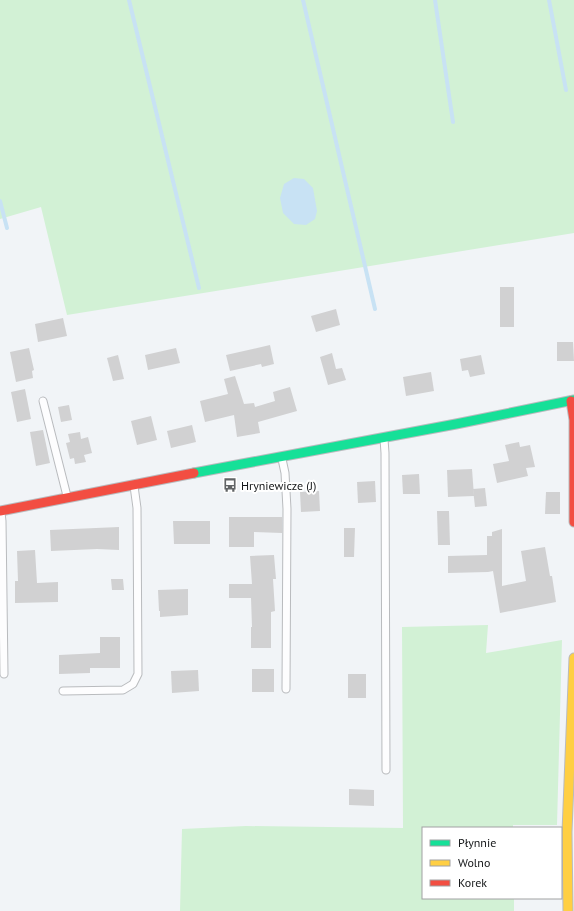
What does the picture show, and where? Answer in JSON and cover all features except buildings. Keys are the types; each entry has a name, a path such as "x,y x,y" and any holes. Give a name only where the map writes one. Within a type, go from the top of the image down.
{"street":[{"path":"0,511 134,484 448,426 573,401 574,522"},
{"path":"568,911 567,832 574,658"}],"lane":[{"path":"43,401 67,497"},
{"path":"384,438 386,770"},
{"path":"282,456 287,509 286,689"},
{"path":"63,691 123,690 133,684 138,674 137,508 134,484"},
{"path":"0,511 2,521 4,674"}],"green space":[{"path":"0,0 574,0 574,233 67,315 41,207 0,219"},
{"path":"488,625 486,653 562,640 557,825 513,825 513,827 422,827 422,899 514,899 514,911 180,911 182,829 246,826 403,828 402,627"}],"water":[{"path":"294,178 304,179 313,188 317,211 315,219 306,225 294,224 283,213 280,198 284,184"}],"waterway":[{"path":"129,0 199,288"},
{"path":"303,0 375,309"},
{"path":"435,0 453,122"},
{"path":"549,0 566,90"},
{"path":"0,201 7,228"}],"traffic: fast":[{"path":"194,473 456,424 574,400"}],"traffic: slow":[{"path":"568,911 567,832 574,658"}],"traffic: jam":[{"path":"571,401 574,420 574,522"},
{"path":"0,511 194,473"}],"place":[{"name":"Hryniewicze (J)","path":"230,485"}]}
